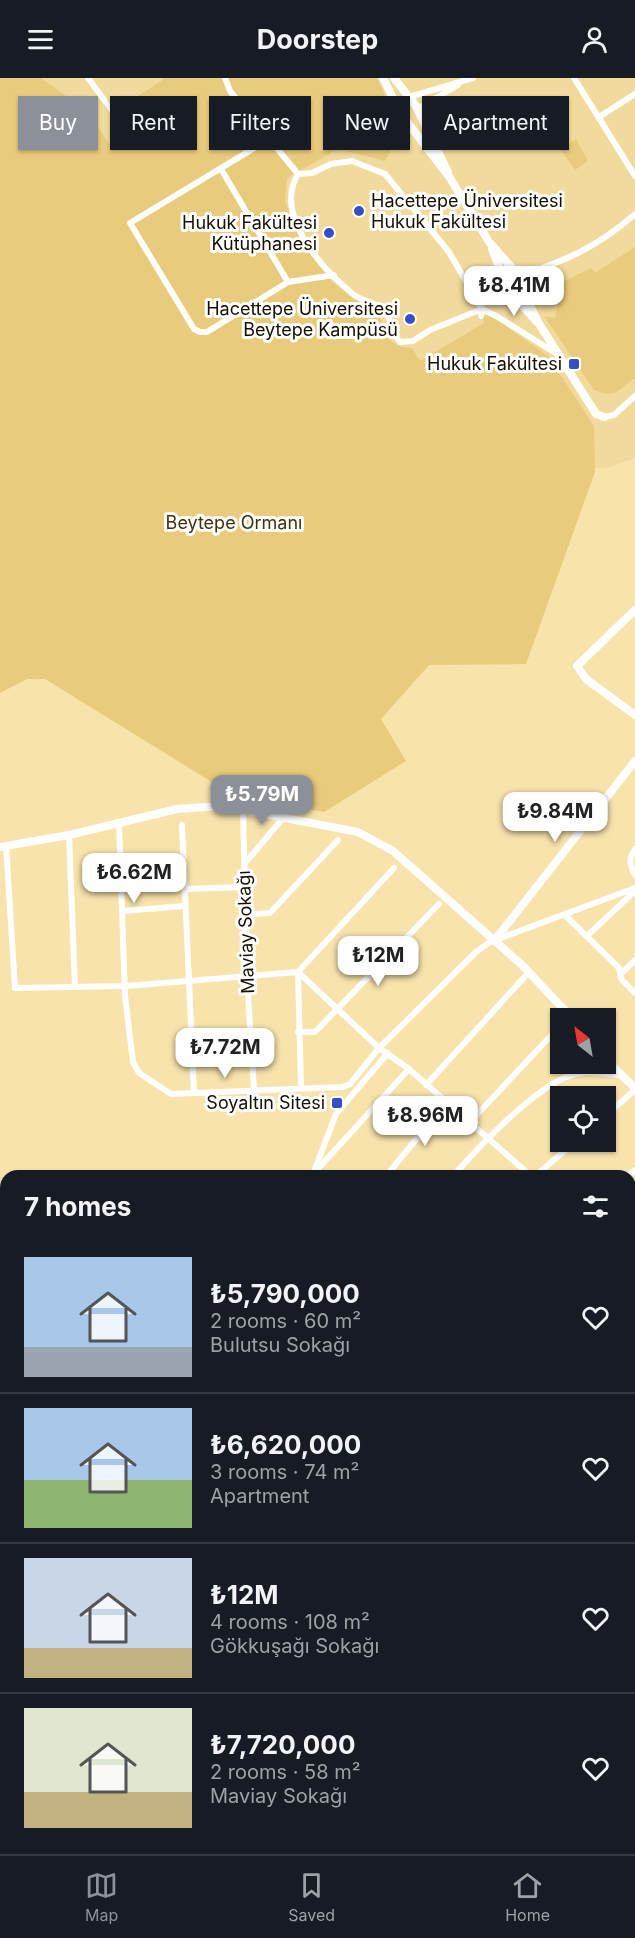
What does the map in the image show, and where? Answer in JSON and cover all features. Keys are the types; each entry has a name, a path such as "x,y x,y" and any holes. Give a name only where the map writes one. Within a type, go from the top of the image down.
{"street":[{"path":"87,78 110,110"},
{"path":"225,78 234,96"},
{"path":"383,78 392,96"},
{"path":"394,78 409,96"},
{"path":"473,78 410,97 450,178 489,243 506,282 538,322"},
{"path":"574,78 635,176"},
{"path":"410,115 465,81"},
{"path":"599,117 635,94"},
{"path":"410,126 450,178"},
{"path":"252,150 130,223 194,329 207,332 288,282 334,275"},
{"path":"280,150 298,174"},
{"path":"298,174 312,173 331,164 352,161 385,174 449,252 481,313"},
{"path":"221,169 288,282"},
{"path":"298,174 290,188 290,206 310,247 357,297 381,308 387,314 394,336 400,342 413,341 430,330 481,313 498,317 557,354"},
{"path":"512,292 600,241 635,214"},
{"path":"489,243 519,276 522,288 538,322 596,414 604,417 614,415 635,396"},
{"path":"506,282 511,276 519,276 554,266"},
{"path":"635,610 577,666 586,679 635,715"},
{"path":"495,940 635,761"},
{"path":"394,868 298,972 247,978 126,986 15,988 14,945 3,846 69,835 177,809 222,806 358,832 386,847 495,940 529,972 561,1008"},
{"name":"Maviay Sokağı","path":"243,810 247,978 254,1090"},
{"path":"244,864 284,817"},
{"path":"119,823 125,996 133,1062 139,1073 171,1094 351,1084 379,1048 476,952 495,940 635,890"},
{"path":"182,825 194,1093"},
{"path":"69,835 75,987"},
{"path":"245,915 270,913 338,840"},
{"path":"635,849 630,856 630,865 635,875"},
{"path":"185,889 245,887"},
{"path":"586,936 635,890"},
{"path":"298,1032 315,1032 340,1009 439,904"},
{"path":"122,911 185,906"},
{"path":"565,915 619,968 621,979 635,993"},
{"path":"621,974 635,960"},
{"path":"298,972 379,1048 409,1070 524,1170"},
{"path":"298,972 301,1088"},
{"path":"426,1085 529,972"},
{"path":"469,1123 550,1037"},
{"path":"315,1170 336,1114 388,1053"},
{"path":"318,1170 409,1070"},
{"path":"616,1072 635,1089 616,1106"},
{"path":"458,1170 487,1138 550,1087 579,1073 618,1075"},
{"path":"391,1170 446,1103"},
{"path":"537,1170 561,1152"}],"shaded area":[{"name":"Hacettepe Üniversitesi Beytepe Kampüsü","path":"7,78 635,78 635,458 607,468 517,463 98,147 98,96 31,96"}],"green space":[{"name":"Beytepe Ormanı","path":"0,78 41,78 66,96 18,96 18,150 98,150 98,127 110,145 110,150 197,150 197,96 138,96 163,78 377,78 385,96 323,96 323,150 336,150 287,178 285,201 302,244 332,282 380,316 390,339 398,345 412,348 420,361 484,323 483,316 490,315 548,356 594,426 595,472 526,664 429,665 381,719 406,761 324,812 236,797 45,679 27,679 0,693"},
{"path":"576,139 588,161 575,170 561,150 569,150 569,144"},
{"name":"Beytepe Ormanı","path":"342,150 391,150 385,161"},
{"path":"635,247 635,378 615,393 605,394 594,390 545,317 555,318 563,282 591,268 595,273"}],"place":[{"name":"Hacettepe Üniversitesi Hukuk Fakültesi","path":"359,211"},
{"name":"Hukuk Fakültesi Kütüphanesi","path":"329,233"},
{"name":"Hacettepe Üniversitesi Beytepe Kampüsü","path":"410,319"},
{"name":"Hukuk Fakültesi","path":"574,364"},
{"name":"Soyaltın Sitesi","path":"337,1103"}]}
